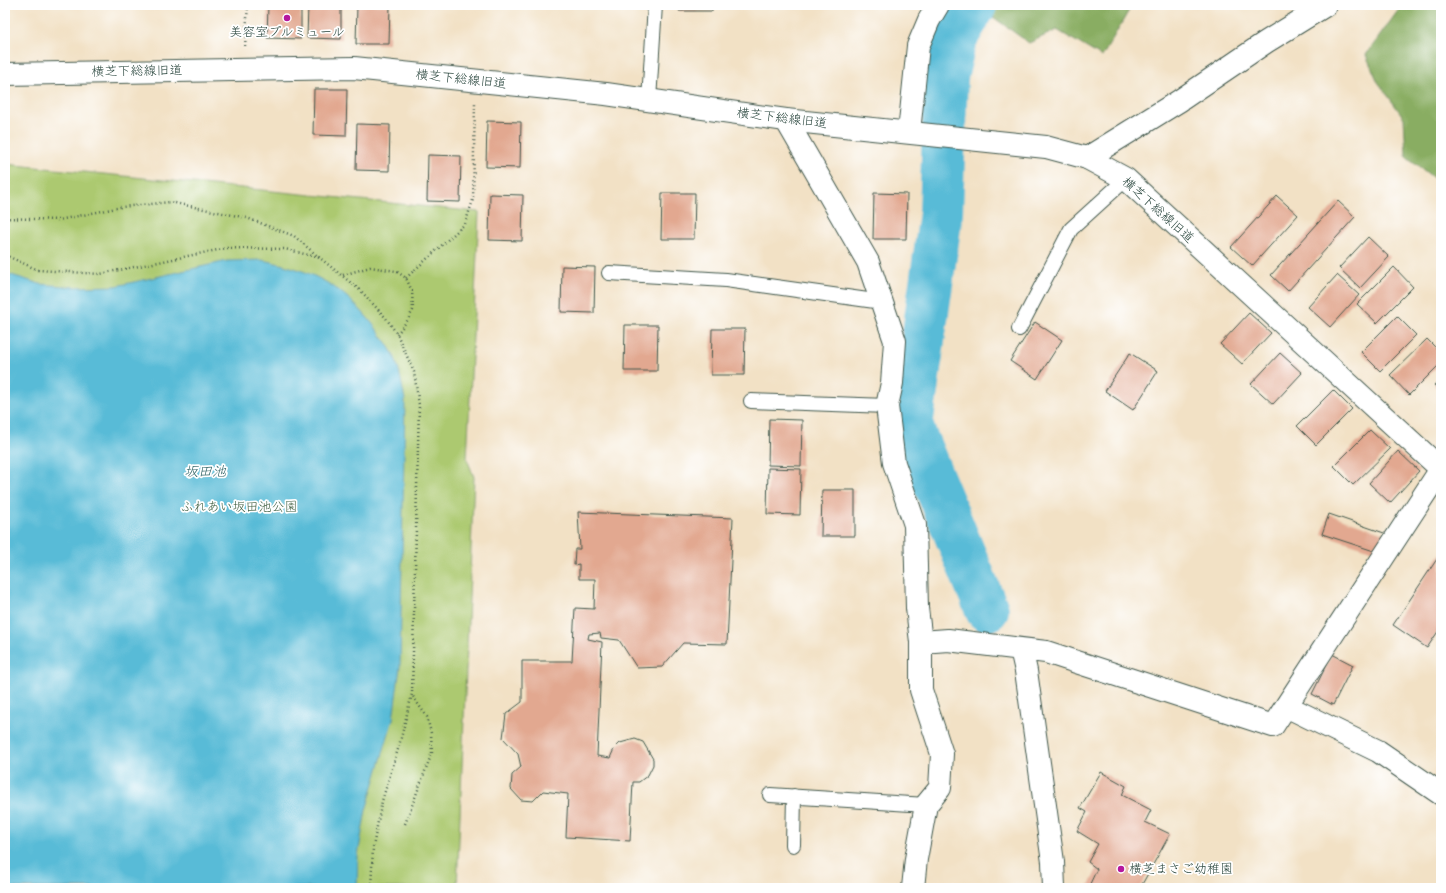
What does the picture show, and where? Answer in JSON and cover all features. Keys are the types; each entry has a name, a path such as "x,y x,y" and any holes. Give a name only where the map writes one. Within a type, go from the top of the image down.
{"street":[{"path":"909,132 918,46 929,20 938,5"},
{"path":"1086,158 1179,101 1266,42 1326,5"},
{"name":"横芝下総線旧道","path":"5,74 244,68 354,68 649,100 786,120 1046,147 1086,158 1126,179 1441,469"},
{"path":"786,120 868,262 895,342 892,383 887,406 894,462 915,525 917,608 922,642 921,690 942,754 940,788 926,805 916,860 913,888"},
{"path":"922,642 948,640 1046,652 1273,726 1441,469"},
{"path":"1021,649 1026,671 1053,862 1054,888"},
{"path":"1286,706 1378,751 1441,794"}],"lane":[{"path":"649,100 655,5"},
{"path":"1019,329 1071,229 1126,179"},
{"path":"609,273 726,280 882,302"},
{"path":"751,401 887,406"},
{"path":"770,795 926,805"},
{"path":"793,845 794,796"}],"path":[{"path":"244,68 248,5"},
{"path":"406,278 465,224 473,200 475,80"},
{"path":"5,218 59,220 121,207 170,202 246,218 294,236 343,275 375,305 397,334 414,372 419,405 412,694 399,746 382,801 373,847 371,888"},
{"path":"5,255 38,270 100,274 227,248 285,249 320,258"},
{"path":"343,275 370,267 396,271 406,278 412,291 413,310 397,334"},
{"path":"405,824 432,753 432,733 427,717 412,694"}],"green space":[{"path":"985,5 1132,5 1102,57 1057,30 1029,43 982,9"},
{"path":"1402,5 1441,5 1441,184 1406,156 1404,118 1378,82 1366,55"},
{"name":"坂田池","path":"5,164 479,212 467,459 474,477 457,888 5,888"}],"water":[{"name":"坂田池","path":"262,260 297,269 312,275 339,290 351,301 375,327 393,354 398,368 405,400 400,667 393,719 366,810 358,855 357,888 5,888 5,273 40,284 74,287 116,286 227,261"}],"building":[{"path":"268,5 301,5 301,39 267,38"},
{"path":"308,5 341,5 341,39 307,38"},
{"path":"357,5 390,5 389,44 356,44"},
{"path":"679,5 712,5 712,11 679,11"},
{"path":"314,89 347,89 346,136 313,135"},
{"path":"487,121 521,122 520,168 486,167"},
{"path":"357,124 390,125 389,171 356,170"},
{"path":"428,155 461,156 460,202 427,201"},
{"path":"662,193 695,193 694,239 661,239"},
{"path":"874,193 907,194 906,239 873,239"},
{"path":"490,194 523,195 522,241 489,240"},
{"path":"1277,196 1298,215 1252,266 1231,247"},
{"path":"1338,201 1355,217 1288,291 1271,275"},
{"path":"1368,237 1389,257 1360,288 1339,268"},
{"path":"562,266 595,267 594,313 561,312"},
{"path":"1394,267 1413,287 1377,323 1357,304"},
{"path":"1337,275 1359,295 1330,327 1308,307"},
{"path":"1249,313 1271,333 1242,364 1220,344"},
{"path":"1397,316 1416,335 1380,371 1361,352"},
{"path":"1035,322 1062,340 1037,379 1010,361"},
{"path":"625,325 658,325 657,371 624,371"},
{"path":"712,329 745,329 744,375 711,375"},
{"path":"1427,339 1441,353 1441,363 1409,395 1390,375"},
{"path":"1130,353 1158,371 1133,410 1105,391"},
{"path":"1280,353 1302,373 1273,404 1251,384"},
{"path":"1441,378 1441,392 1434,385"},
{"path":"1333,390 1352,409 1316,445 1297,426"},
{"path":"769,419 802,420 801,466 768,465"},
{"path":"1370,430 1390,449 1353,485 1334,466"},
{"path":"1398,451 1419,471 1390,503 1369,483"},
{"path":"768,468 801,469 800,515 767,514"},
{"path":"822,490 855,490 855,536 821,536"},
{"path":"578,512 733,518 727,644 683,643 662,667 637,668 619,640 601,638 600,633 589,634 588,639 602,642 597,756 610,758 614,749 620,743 635,739 643,742 653,759 653,765 648,775 639,782 633,782 630,841 566,837 568,794 543,791 533,801 521,800 511,789 512,775 521,767 518,754 503,738 506,714 522,702 522,661 572,661 575,608 594,609 595,579 579,579 579,564 574,565 575,549 580,549"},
{"path":"1329,514 1387,534 1380,553 1322,534"},
{"path":"1441,553 1441,627 1427,648 1393,625"},
{"path":"1332,654 1353,665 1333,705 1312,694"},
{"path":"1101,772 1126,786 1122,795 1151,810 1145,822 1170,834 1140,888 1088,888 1097,869 1088,862 1098,844 1077,831 1087,812 1080,808"}],"waterway":[{"path":"975,5 955,39 946,77 941,213 911,426 987,610"}],"place":[{"name":"美容室プルミュール","path":"287,18"},
{"name":"横芝まさご幼稚園","path":"1121,869"}],"park label":[{"name":"ふれあい坂田池公園","path":"239,507"}]}
